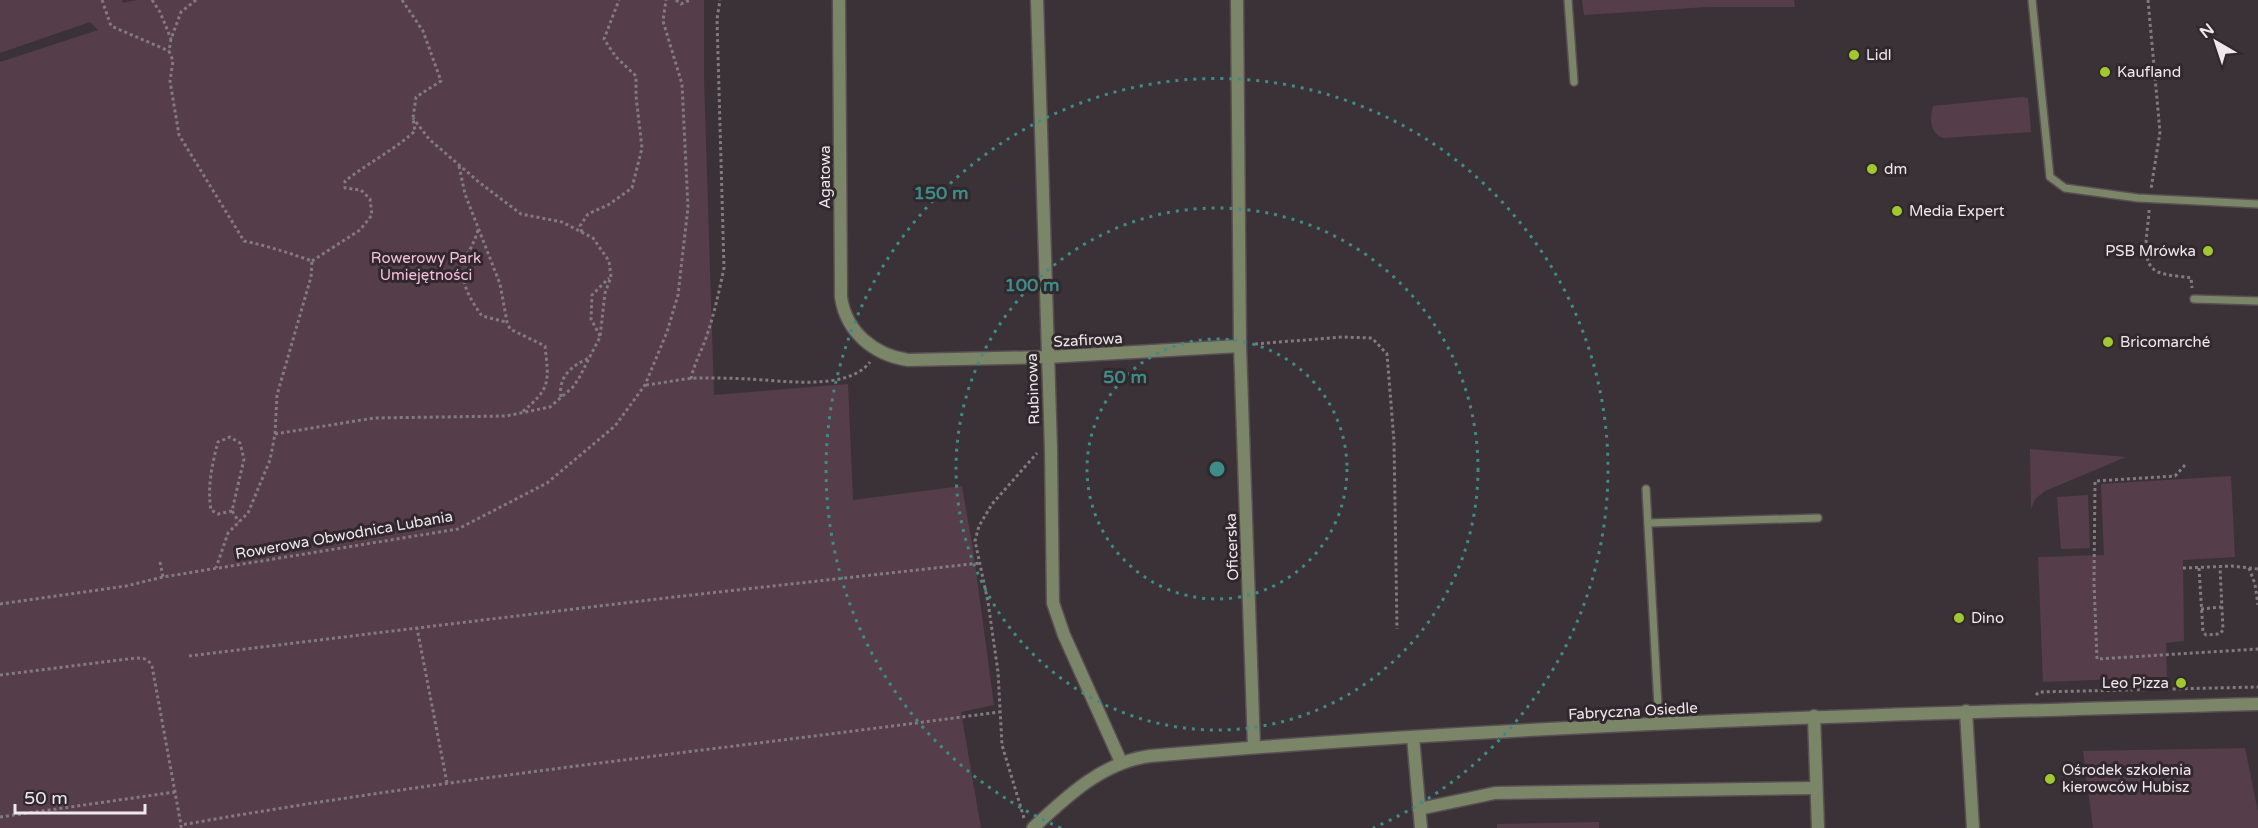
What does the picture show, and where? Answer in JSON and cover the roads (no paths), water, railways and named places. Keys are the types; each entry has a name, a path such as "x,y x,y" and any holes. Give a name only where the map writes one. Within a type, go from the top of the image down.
{"street":[{"name":"Agatowa","path":"839,0 841,297 848,322 873,348"},
{"name":"Rubinowa","path":"1037,0 1051,450 1053,603 1064,635 1121,762"},
{"path":"1237,0 1240,346"},
{"name":"Szafirowa","path":"873,348 908,360 1047,357 1240,346"},
{"name":"Oficerska","path":"1240,346 1254,747"},
{"name":"Fabryczna Osiedle","path":"1029,824 1095,776 1121,762 1150,756 1413,737 1814,716 2258,704"},
{"path":"1966,711 1973,828"},
{"path":"1814,716 1818,828"},
{"path":"1413,737 1421,828"},
{"path":"1419,809 1495,793 1816,788"}],"lane":[{"path":"1569,0 1574,82"},
{"path":"2032,0 2049,177 2065,188 2149,199 2258,204"},
{"path":"2194,298 2258,301"},
{"path":"1647,489 1659,724"},
{"path":"1648,523 1818,518"}],"place":[{"name":"Lidl","path":"1854,55"},
{"name":"Kaufland","path":"2105,72"},
{"name":"dm","path":"1872,169"},
{"name":"Media Expert","path":"1897,211"},
{"name":"PSB Mrówka","path":"2208,251"},
{"name":"Bricomarché","path":"2108,342"},
{"name":"Dino","path":"1959,618"},
{"name":"Leo Pizza","path":"2181,683"},
{"name":"Ośrodek szkolenia kierowców Hubisz","path":"2050,779"}],"park label":[{"name":"Rowerowy Park Umiejętności","path":"426,266"}]}
